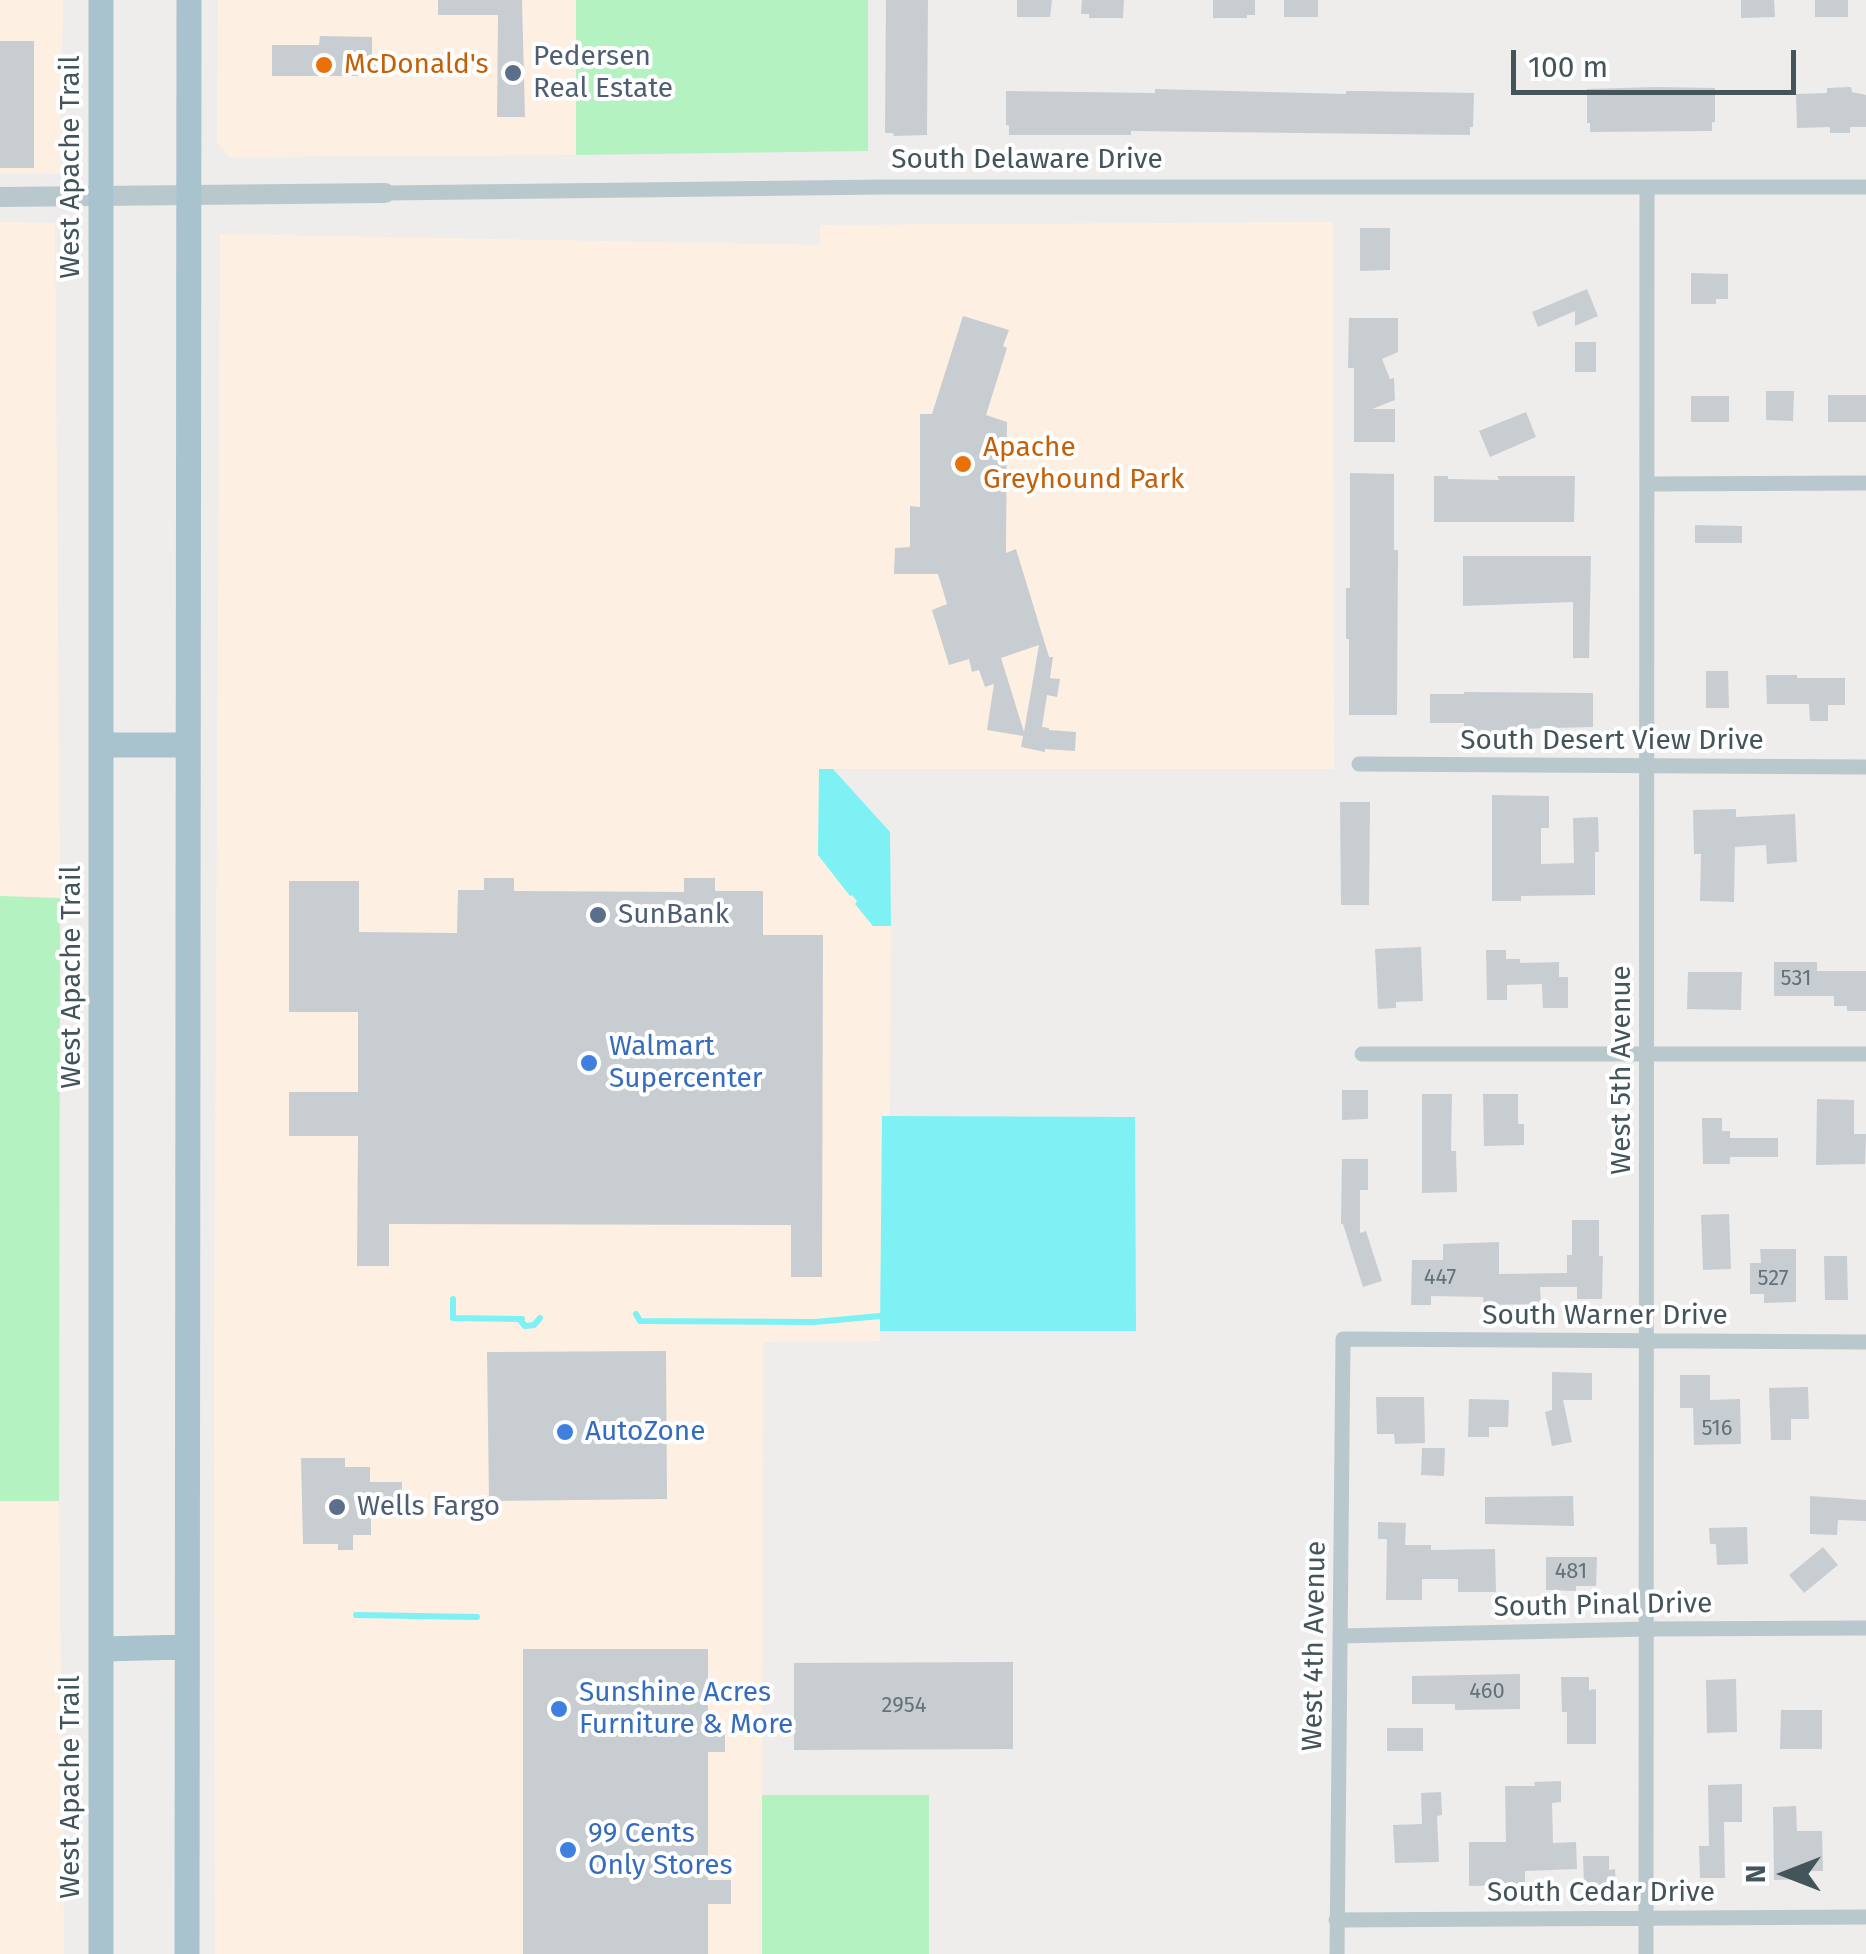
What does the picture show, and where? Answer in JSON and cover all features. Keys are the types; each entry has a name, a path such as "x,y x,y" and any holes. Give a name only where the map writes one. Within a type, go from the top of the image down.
{"main road":[{"name":"West Apache Trail","path":"101,0 101,1954"},
{"path":"187,1954 190,0"},
{"path":"102,745 188,745"},
{"path":"101,1648 186,1647"}],"street":[{"name":"South Delaware Drive","path":"0,197 884,187 1866,186"},
{"name":"West 5th Avenue","path":"1646,1954 1647,187"},
{"path":"1647,484 1866,483"},
{"name":"South Desert View Drive","path":"1358,764 1866,767"},
{"path":"1362,1054 1866,1054"},
{"name":"South Warner Drive","path":"1343,1338 1866,1342"},
{"name":"West 4th Avenue","path":"1337,1954 1343,1338"},
{"name":"South Pinal Drive","path":"1340,1636 1866,1628"},
{"name":"South Cedar Drive","path":"1336,1920 1866,1917"}],"shaded area":[{"path":"0,0 63,0 60,174 0,173"},
{"path":"218,0 576,0 576,155 229,157 217,143"},
{"path":"0,222 55,223 60,898 0,896"},
{"path":"1333,222 1334,769 819,769 852,895 873,926 891,926 890,1116 882,1116 880,1341 763,1342 762,1954 215,1954 220,234 820,245 820,225"},
{"path":"0,1501 59,1501 64,1954 0,1954"}],"green space":[{"path":"576,0 868,0 868,151 576,155"},
{"path":"0,896 60,898 59,1501 0,1501"},
{"path":"762,1795 929,1795 929,1954 762,1954"}],"water":[{"path":"819,769 833,769 890,832 891,926 873,926 818,855"},
{"path":"882,1116 1135,1117 1136,1331 880,1331"}],"building":[{"path":"438,0 522,0 525,117 497,117 498,15 438,15"},
{"path":"886,0 928,0 927,135 885,133"},
{"path":"1017,0 1052,0 1050,17 1017,17"},
{"path":"1082,0 1124,0 1123,18 1089,18 1089,14 1081,14"},
{"path":"1213,0 1255,0 1255,15 1213,18"},
{"path":"1284,0 1318,0 1318,17 1284,17"},
{"path":"1741,0 1774,0 1775,17 1741,18"},
{"path":"1815,0 1848,0 1848,17 1815,17"},
{"name":"McDonald's","path":"320,36 372,37 376,76 272,76 272,45 319,45"},
{"path":"0,41 34,41 34,168 0,168"},
{"path":"1851,87 1852,92 1866,95 1866,127 1850,127 1850,133 1830,133 1830,127 1797,128 1796,94"},
{"path":"1715,88 1712,131 1590,132 1587,89"},
{"path":"1155,89 1474,93 1473,127 1470,135 1131,131 1131,135 1009,135 1006,125 1006,91 1155,93"},
{"path":"1360,228 1390,228 1390,270 1360,271"},
{"path":"1691,273 1728,274 1728,299 1716,299 1716,304 1691,304"},
{"path":"1587,289 1598,316 1575,326 1575,311 1538,327 1532,312"},
{"name":"Apache Greyhound Park","path":"963,316 1009,330 986,415 1007,422 1006,553 1016,549 1049,657 1053,657 1050,678 1060,679 1057,697 1047,695 1042,727 1076,732 1075,751 1045,752 1021,747 1023,736 987,730 994,684 985,687 979,670 972,672 969,659 949,665 932,610 947,604 938,574 894,574 895,548 910,547 910,506 920,507 920,414 932,414","holes":["1039,645 1024,732 1001,658"]},
{"path":"1349,318 1398,318 1398,352 1382,359 1390,379 1394,378 1395,400 1372,409 1395,409 1395,442 1354,442 1354,368 1348,368"},
{"path":"1575,342 1596,342 1596,372 1575,372"},
{"path":"1766,391 1794,391 1793,421 1766,420"},
{"path":"1828,395 1866,395 1866,422 1828,422"},
{"path":"1691,396 1729,396 1729,422 1691,422"},
{"path":"1526,412 1536,437 1490,457 1479,431"},
{"path":"1350,473 1394,474 1394,550 1398,550 1397,715 1349,715 1346,588 1350,588"},
{"path":"1434,476 1499,480 1497,476 1575,476 1574,522 1434,522"},
{"path":"1695,525 1742,526 1742,543 1695,543"},
{"path":"1463,556 1591,556 1589,658 1573,658 1573,602 1463,606"},
{"path":"1706,671 1728,671 1729,708 1706,708"},
{"path":"1766,675 1845,678 1845,705 1828,705 1828,721 1810,721 1809,704 1767,704"},
{"path":"1593,693 1593,727 1515,729 1514,734 1464,733 1464,723 1430,723 1430,694"},
{"path":"1492,795 1549,796 1549,828 1541,828 1541,864 1574,863 1573,818 1598,817 1595,895 1521,896 1521,901 1492,901"},
{"path":"1340,802 1370,802 1369,905 1341,905"},
{"path":"1736,809 1736,817 1795,814 1797,862 1767,864 1766,845 1735,847 1734,902 1700,901 1701,854 1694,854 1693,810"},
{"path":"484,878 514,878 514,891 684,892 684,878 715,878 715,891 763,891 763,935 823,935 822,1277 791,1277 791,1225 389,1224 389,1266 357,1266 358,1136 289,1136 289,1092 358,1092 358,1012 289,1012 289,881 359,881 359,932 457,933 458,890 484,890"},
{"path":"1421,947 1423,1001 1396,1002 1396,1008 1378,1009 1375,949"},
{"path":"1486,950 1506,950 1506,959 1520,959 1520,963 1559,962 1559,977 1568,977 1568,1008 1543,1008 1542,984 1507,985 1507,1000 1487,1000"},
{"path":"1774,962 1817,962 1817,971 1866,971 1866,1011 1834,1006 1834,996 1774,996"},
{"path":"1688,972 1742,972 1741,1010 1687,1009"},
{"path":"1342,1090 1368,1090 1368,1119 1342,1120"},
{"path":"1422,1094 1452,1094 1451,1151 1456,1151 1457,1192 1422,1193"},
{"path":"1483,1094 1518,1094 1518,1124 1524,1124 1524,1145 1484,1146"},
{"path":"1817,1099 1854,1100 1854,1134 1866,1134 1865,1164 1816,1165"},
{"path":"1702,1118 1722,1118 1722,1131 1730,1131 1730,1138 1778,1138 1778,1157 1730,1157 1730,1164 1703,1164"},
{"path":"1342,1159 1368,1159 1368,1190 1360,1190 1360,1233 1366,1231 1382,1281 1363,1287 1341,1224"},
{"path":"1729,1214 1731,1269 1703,1270 1701,1215"},
{"path":"1572,1220 1599,1220 1602,1299 1577,1299 1577,1287 1540,1287 1541,1304 1484,1305 1483,1297 1431,1296 1431,1305 1411,1305 1412,1260 1443,1260 1443,1244 1499,1242 1499,1274 1567,1273 1567,1255 1572,1255"},
{"path":"1760,1249 1796,1249 1796,1302 1764,1303 1764,1294 1750,1294 1750,1263 1761,1263"},
{"path":"1824,1256 1847,1256 1848,1300 1825,1300"},
{"path":"666,1351 667,1499 489,1501 487,1352"},
{"path":"1552,1372 1592,1373 1592,1400 1563,1400 1572,1442 1552,1446 1545,1412 1552,1410"},
{"path":"1680,1375 1710,1375 1710,1400 1740,1399 1741,1444 1694,1445 1693,1408 1680,1408"},
{"path":"1808,1387 1809,1419 1791,1419 1791,1440 1771,1440 1769,1388"},
{"path":"1376,1397 1424,1397 1425,1443 1395,1444 1394,1434 1377,1434"},
{"path":"1469,1399 1509,1400 1508,1427 1489,1427 1489,1437 1468,1437"},
{"path":"1422,1448 1445,1448 1444,1476 1421,1475"},
{"name":"Wells Fargo","path":"301,1458 345,1458 345,1467 370,1467 370,1482 402,1482 402,1513 371,1513 371,1535 353,1535 353,1550 338,1550 338,1544 303,1544"},
{"path":"1573,1496 1574,1526 1485,1524 1485,1497"},
{"path":"1810,1496 1866,1500 1866,1521 1838,1520 1837,1535 1810,1534"},
{"path":"1378,1522 1406,1523 1405,1545 1431,1545 1431,1550 1495,1549 1496,1592 1458,1592 1458,1579 1422,1579 1422,1600 1386,1600 1387,1539 1378,1539"},
{"path":"1747,1527 1748,1564 1717,1565 1716,1544 1710,1544 1709,1528"},
{"path":"1823,1547 1838,1565 1804,1593 1789,1575"},
{"path":"1546,1557 1597,1557 1596,1586 1576,1586 1576,1591 1546,1590"},
{"path":"523,1649 708,1649 708,1732 725,1732 725,1752 708,1752 708,1880 731,1880 731,1904 708,1904 708,1954 523,1954"},
{"path":"1013,1662 1013,1749 794,1750 794,1663"},
{"path":"1520,1674 1520,1709 1455,1710 1455,1704 1412,1704 1412,1676"},
{"path":"1561,1677 1589,1677 1589,1690 1596,1689 1596,1744 1567,1744"},
{"path":"1736,1679 1737,1732 1707,1733 1706,1680"},
{"path":"1781,1710 1822,1710 1822,1749 1780,1749"},
{"path":"1387,1728 1423,1728 1423,1751 1387,1751"},
{"path":"1561,1781 1561,1802 1552,1803 1553,1843 1576,1842 1577,1869 1525,1871 1525,1885 1469,1886 1469,1842 1506,1842 1505,1786"},
{"path":"1742,1784 1742,1822 1724,1822 1725,1878 1700,1878 1699,1846 1709,1846 1708,1785"},
{"path":"1441,1792 1442,1815 1437,1816 1439,1862 1395,1863 1393,1825 1422,1824 1421,1793"},
{"path":"1796,1806 1797,1831 1822,1831 1823,1871 1808,1871 1809,1879 1774,1880 1773,1807"},
{"path":"1583,1856 1609,1856 1609,1870 1615,1869 1616,1885 1584,1885"}],"waterway":[{"path":"453,1299 453,1318 522,1319"},
{"path":"636,1314 640,1321 815,1322 880,1316"},
{"path":"520,1320 525,1326 534,1325 540,1318"},
{"path":"356,1615 477,1617"}],"place":[{"name":"McDonald's","path":"324,65"},
{"name":"Pedersen Real Estate","path":"513,73"},
{"name":"Apache Greyhound Park","path":"963,464"},
{"name":"SunBank","path":"598,915"},
{"name":"Walmart Supercenter","path":"589,1063"},
{"name":"AutoZone","path":"565,1432"},
{"name":"Wells Fargo","path":"337,1507"},
{"name":"Sunshine Acres Furniture & More","path":"559,1709"},
{"name":"99 Cents Only Stores","path":"568,1850"}]}
